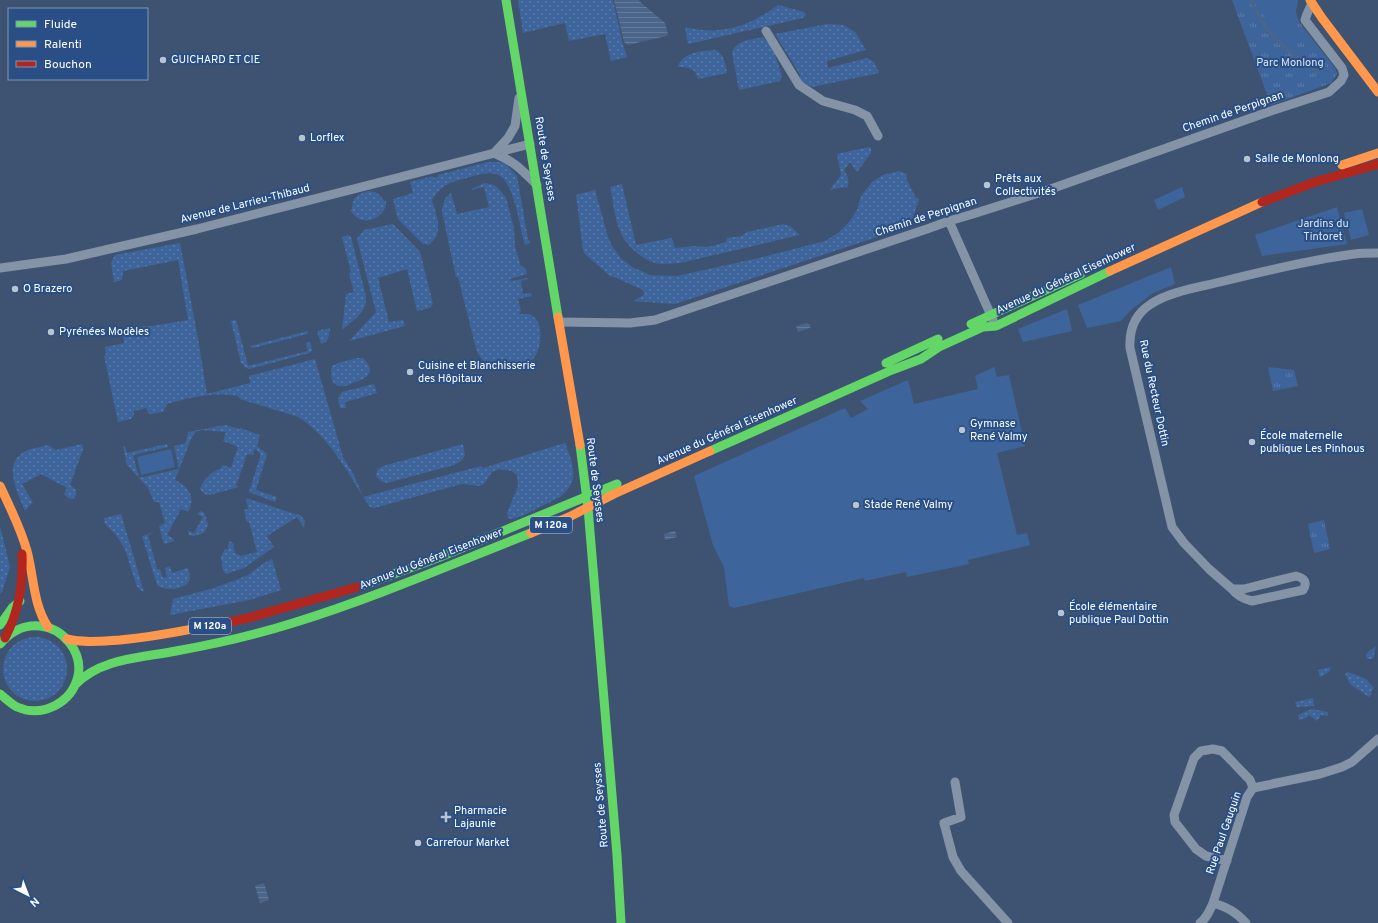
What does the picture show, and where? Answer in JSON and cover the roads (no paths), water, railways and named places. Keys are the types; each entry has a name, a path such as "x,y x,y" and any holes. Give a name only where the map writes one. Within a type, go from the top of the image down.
{"main road":[{"name":"Route de Seysses","path":"506,0 583,462 617,854 621,923"},
{"path":"1311,2 1378,92"},
{"path":"1228,207 1274,188 1377,153"},
{"name":"Avenue du Général Eisenhower","path":"75,685 83,676 96,668 110,663 198,647 237,638 293,623 350,604 564,519 614,494 892,370 921,359 951,341 983,327 996,326 1020,316 1088,281 1260,203 1316,182 1378,164"},
{"name":"Avenue du Général Eisenhower","path":"66,639 76,641 104,641 141,638 180,632 248,618 343,592 440,557 616,484 991,316 1089,270"},
{"path":"0,486 28,551 38,608 48,627"},
{"path":"2,641 16,617 20,601 23,578 20,533"},
{"path":"0,626 12,608 20,601"},
{"path":"0,694 6,701 22,710 31,712 49,710 65,700 71,693 75,685 78,669 78,660 66,639 55,630 48,627 30,626 12,632 2,641"}],"street":[{"name":"Chemin de Perpignan","path":"559,322 630,323 655,320 949,221 1045,191 1261,114 1329,92 1341,81 1344,75 1342,68 1306,20 1311,2"},
{"path":"766,32 799,85 823,101 855,110 867,116 878,136"},
{"name":"Route de Seysses","path":"494,153 508,138 515,126 519,99 522,91"},
{"name":"Avenue de Larrieu-Thibaud","path":"0,268 66,259 189,231 530,144"},
{"path":"494,153 517,164 537,185"},
{"path":"949,221 996,326"},
{"name":"Rue du Recteur Dottin","path":"1232,589 1244,589 1296,576 1302,578 1306,586 1303,590 1252,601 1244,600 1236,595 1232,589 1209,569 1184,543 1172,527 1130,348 1129,337 1131,328 1139,314 1151,304 1164,297 1187,290 1355,253 1378,253"},
{"name":"Rue Paul Gauguin","path":"1200,923 1204,920 1213,903 1247,797 1253,788 1320,774 1342,767 1352,762 1378,739"},
{"path":"1227,861 1206,856 1196,849 1175,822 1174,815 1194,758 1201,751 1213,749 1222,751 1250,780 1253,788"},
{"path":"955,782 961,817 944,823 953,857 961,871 1008,923"},
{"path":"1213,903 1226,907 1238,914 1246,923"}],"waterway":[{"path":"1251,0 1263,23 1273,36 1317,72"}],"place":[{"name":"GUICHARD ET CIE","path":"163,60"},
{"name":"Lorflex","path":"302,138"},
{"name":"Salle de Monlong","path":"1247,159"},
{"name":"Prêts aux Collectivités","path":"987,185"},
{"name":"O Brazero","path":"15,289"},
{"name":"Pyrénées Modèles","path":"51,332"},
{"name":"Cuisine et Blanchisserie des Hôpitaux","path":"410,372"},
{"name":"Gymnase René Valmy","path":"962,430"},
{"name":"École maternelle publique Les Pinhous","path":"1252,442"},
{"name":"Stade René Valmy","path":"856,505"},
{"name":"École élémentaire publique Paul Dottin","path":"1061,613"},
{"name":"Pharmacie Lajaunie","path":"446,817"},
{"name":"Carrefour Market","path":"418,843"}],"park label":[{"name":"Parc Monlong","path":"1290,63"},
{"name":"Jardins du Tintoret","path":"1323,230"}]}
